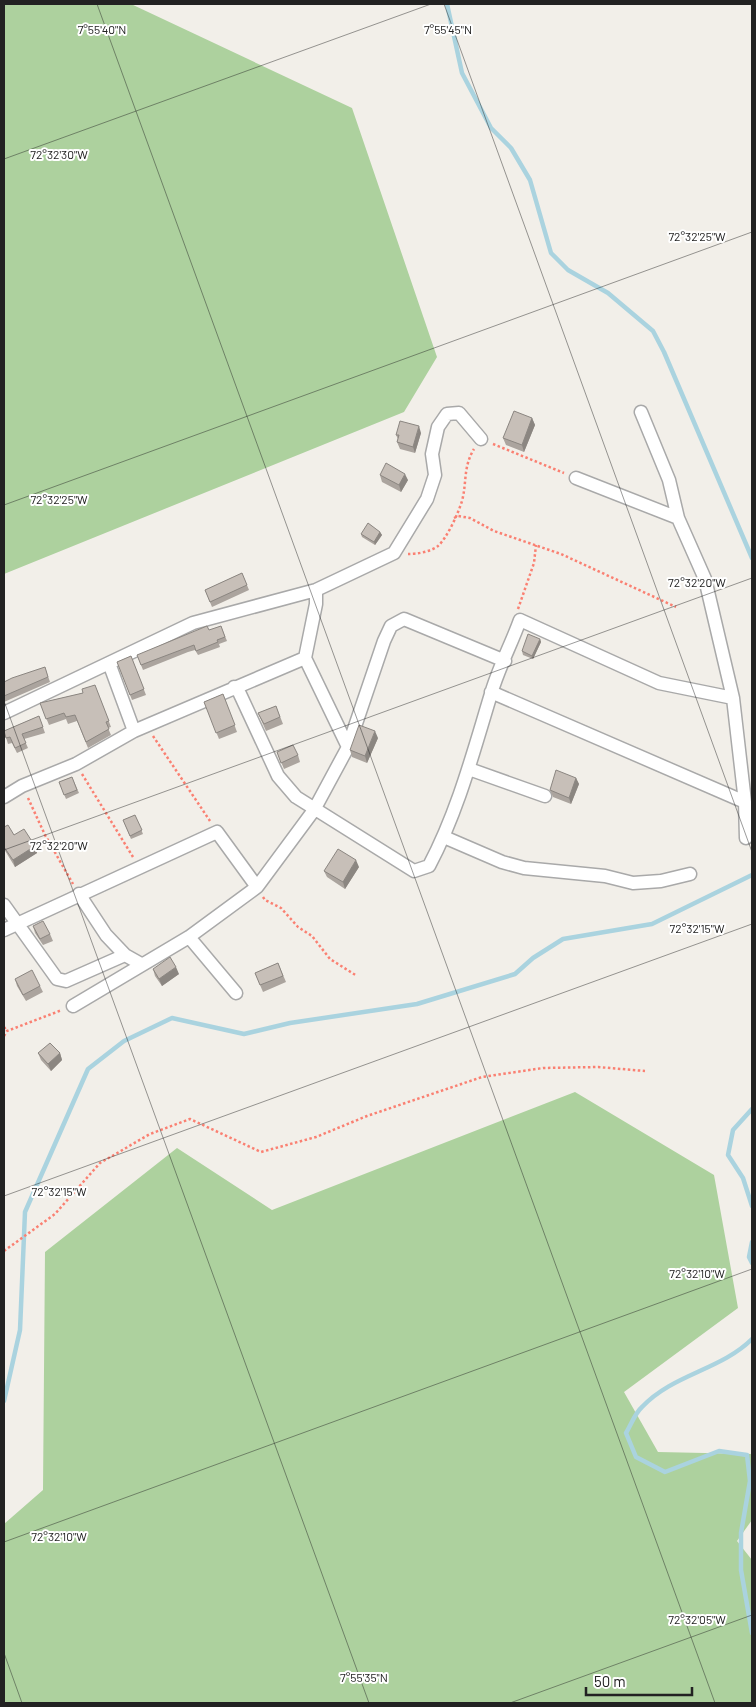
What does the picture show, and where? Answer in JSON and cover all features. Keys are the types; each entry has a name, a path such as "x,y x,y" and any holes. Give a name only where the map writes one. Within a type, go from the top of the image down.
{"street":[{"path":"641,412 669,480 678,518 704,579 733,698 745,802 746,838"},
{"path":"4,713 193,623 316,590 394,553 427,499 435,475 432,454 438,427 447,414 459,413 481,439"},
{"path":"576,478 678,518"},
{"path":"316,590 316,604 305,658 348,747"},
{"path":"73,1006 189,937 257,886 314,810 348,747 377,659 391,626 404,620 504,662"},
{"path":"234,687 239,692 278,776 296,797 414,871 429,866 444,837 469,769 491,692 520,620 659,683 733,698"},
{"path":"4,796 22,786 76,764 138,729 305,658"},
{"path":"109,664 138,729"},
{"path":"491,692 745,802"},
{"path":"469,769 545,796"},
{"path":"4,930 216,832 257,886"},
{"path":"444,837 502,862 524,868 605,876 633,883 661,881 690,874"},
{"path":"79,894 106,935 125,955 142,964"},
{"path":"4,905 56,978 66,981 125,955"},
{"path":"189,937 236,993"}],"path":[{"path":"394,553 414,554 438,546 461,502 467,461 481,439 576,478"},
{"path":"453,519 458,516 470,518 494,531 536,545 603,572 676,607"},
{"path":"520,620 517,611 534,563 536,545"},
{"path":"138,729 155,737 216,832"},
{"path":"76,764 139,867"},
{"path":"22,786 45,835 79,894"},
{"path":"257,886 265,900 281,908 298,927 312,936 330,959 357,976"},
{"path":"4,1036 7,1031 73,1006"},
{"path":"4,1027 7,1031"},
{"path":"4,1251 55,1214 100,1163 150,1134 190,1119 261,1152 316,1137 367,1116 482,1077 543,1068 598,1067 645,1071"}],"green space":[{"path":"4,4 131,4 352,108 437,357 404,412 4,574"},
{"path":"575,1092 714,1175 738,1308 624,1392 658,1452 752,1454 752,1520 737,1541 752,1560 752,1703 4,1703 4,1524 43,1490 45,1252 177,1148 272,1210"}],"building":[{"path":"514,411 532,418 522,445 503,438"},
{"path":"400,421 419,426 413,447 397,442 399,435 396,435"},
{"path":"386,463 405,474 399,485 380,475"},
{"path":"368,523 380,532 374,542 361,534"},
{"path":"242,573 247,585 210,602 205,590"},
{"path":"207,626 209,630 221,626 225,637 196,651 194,645 141,665 137,655"},
{"path":"528,634 540,639 532,656 522,651"},
{"path":"131,656 144,689 130,695 117,662"},
{"path":"45,667 48,677 4,696 4,682"},
{"path":"95,685 109,721 106,722 109,729 86,742 75,715 66,717 64,713 46,719 40,703 83,693 82,689"},
{"path":"223,694 235,725 216,733 204,702"},
{"path":"276,706 280,717 264,724 258,713"},
{"path":"39,716 43,727 22,734 26,743 15,748 10,737 6,738 4,731"},
{"path":"359,725 375,731 365,756 350,750"},
{"path":"293,745 298,755 281,763 277,752"},
{"path":"556,770 576,778 569,798 550,790"},
{"path":"72,777 77,790 64,795 59,782"},
{"path":"135,815 142,830 130,836 123,820"},
{"path":"8,825 14,835 24,829 35,846 13,860 4,847 4,827"},
{"path":"338,849 356,860 343,882 324,871"},
{"path":"43,921 50,934 40,939 33,926"},
{"path":"170,957 176,967 159,979 153,969"},
{"path":"278,963 283,976 260,985 255,973"},
{"path":"32,970 40,986 23,995 15,979"},
{"path":"50,1043 60,1053 48,1064 38,1053"}],"waterway":[{"path":"447,4 462,73 491,128 511,148 530,180 551,253 568,270 608,293 653,331 664,352 752,558"},
{"path":"4,1401 20,1330 25,1212 88,1069 124,1041 172,1018 244,1034 290,1023 417,1004 515,974 533,958 563,939 652,924 752,875"},
{"path":"752,1109 733,1130 728,1155 743,1178 752,1206"},
{"path":"752,1242 749,1257 752,1263"},
{"path":"752,1339 726,1358 682,1379 654,1396 635,1416 626,1433 636,1457 665,1472 719,1451 747,1455 750,1481 741,1533 741,1570 752,1633"}]}
